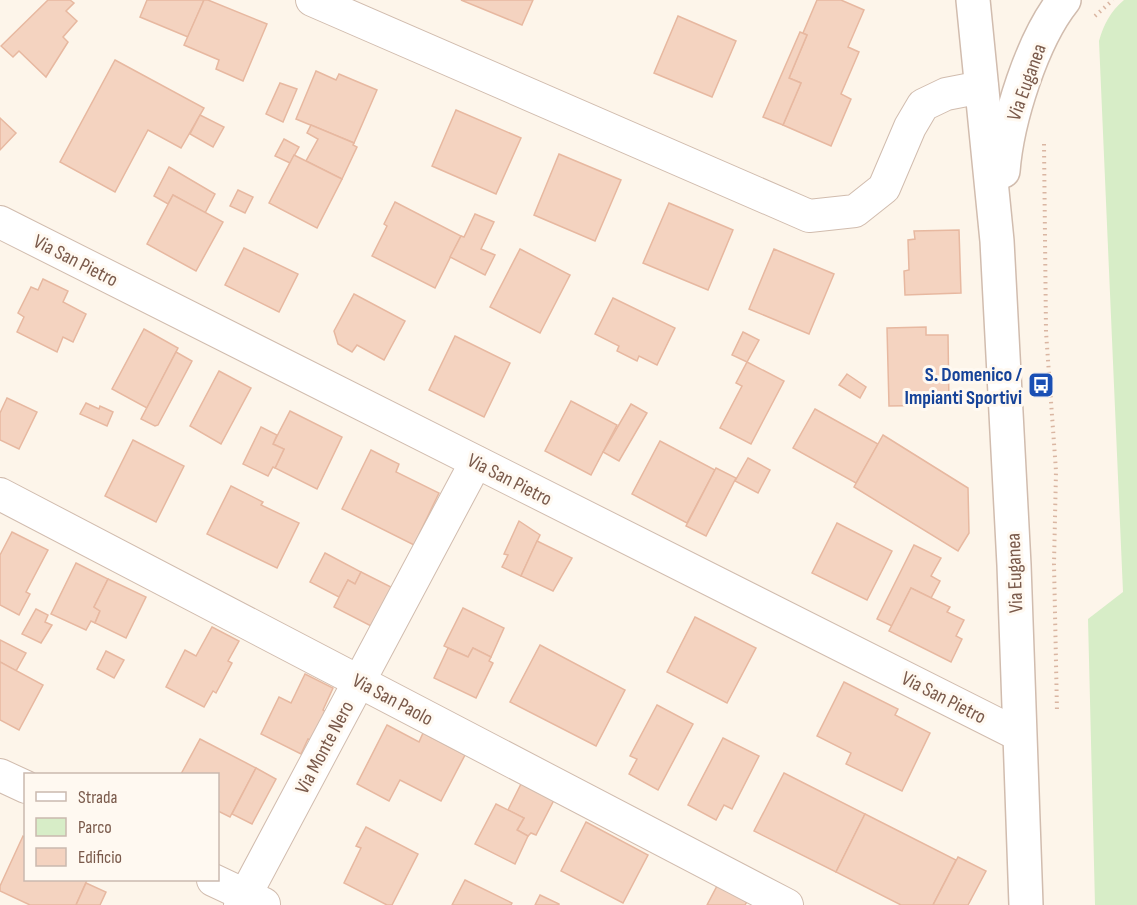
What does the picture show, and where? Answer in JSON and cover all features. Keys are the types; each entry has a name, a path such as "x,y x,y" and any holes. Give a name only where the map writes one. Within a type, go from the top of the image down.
{"street":[{"path":"312,0 809,216 855,211 884,188 910,126 923,105 946,94 982,87"},
{"name":"Via Euganea","path":"974,0 997,241 1014,565 1026,905"},
{"name":"Via Euganea","path":"997,241 1004,148 1015,102 1054,13 1064,0"},
{"name":"Via San Pietro","path":"0,222 1019,735"},
{"name":"Via Monte Nero","path":"250,902 358,681 476,462"},
{"name":"Via San Paolo","path":"0,494 787,905"},
{"path":"0,775 24,786"},
{"path":"216,881 250,902"}],"path":[{"path":"1091,19 1113,0"},
{"path":"1044,133 1046,332 1056,471 1054,564 1057,717"}],"green space":[{"path":"1124,0 1137,0 1137,905 1095,905 1088,619 1123,592 1099,41 1108,19"}],"building":[{"path":"48,0 70,0 74,3 66,11 77,21 63,37 68,42 46,77 19,51 13,57 1,46"},
{"path":"147,0 204,0 188,37 140,17"},
{"path":"204,0 267,24 243,81 216,69 219,60 184,45"},
{"path":"461,0 533,0 522,25"},
{"path":"817,0 841,0 864,10 848,47 859,52 841,94 851,99 831,146 783,125 801,83 789,78 807,35 803,33"},
{"path":"678,16 736,41 712,97 654,73"},
{"path":"800,32 807,35 789,78 801,83 783,125 763,117"},
{"path":"115,60 204,108 181,148 148,130 115,192 60,162"},
{"path":"316,71 336,80 339,74 377,90 354,143 296,119"},
{"path":"280,83 297,89 283,122 266,114"},
{"path":"456,110 521,138 496,194 432,166"},
{"path":"200,115 224,127 213,147 190,134"},
{"path":"0,118 16,133 0,150"},
{"path":"311,125 354,143 353,145 357,147 342,179 306,161 318,139 307,133"},
{"path":"284,139 299,147 290,163 275,156"},
{"path":"559,154 621,180 595,241 534,215"},
{"path":"294,155 342,179 317,228 269,203"},
{"path":"169,167 215,194 205,213 173,195 168,204 154,196"},
{"path":"238,190 253,197 245,213 230,206"},
{"path":"173,195 223,222 196,271 147,244"},
{"path":"395,202 461,236 435,288 372,256 387,226 384,224"},
{"path":"669,203 733,230 708,290 643,263"},
{"path":"475,214 494,222 481,249 495,255 485,275 450,257 461,236 464,237"},
{"path":"959,230 961,293 905,295 904,271 909,270 908,240 915,239 914,231"},
{"path":"244,248 298,274 279,312 225,285"},
{"path":"520,249 570,275 540,333 490,307"},
{"path":"774,249 834,274 809,334 749,309"},
{"path":"43,279 68,291 63,302 86,314 73,342 63,337 57,352 17,332 24,317 18,313 31,287 38,290"},
{"path":"354,294 405,321 384,360 357,345 352,352 338,344 334,331"},
{"path":"613,298 675,328 657,365 639,356 637,361 617,351 619,346 595,334"},
{"path":"926,327 926,335 948,335 949,405 889,406 887,328"},
{"path":"144,329 178,348 147,408 112,389"},
{"path":"743,332 759,340 747,362 732,355"},
{"path":"455,336 510,363 484,417 429,390"},
{"path":"176,352 192,361 158,425 155,426 141,419"},
{"path":"747,362 784,381 751,444 720,428 742,386 736,383"},
{"path":"219,371 251,388 221,444 190,426"},
{"path":"847,374 866,387 860,398 839,385"},
{"path":"7,398 37,412 19,449 0,440 0,413"},
{"path":"571,401 617,425 591,475 545,451"},
{"path":"86,403 113,412 107,426 80,414"},
{"path":"631,404 647,413 619,461 603,452"},
{"path":"815,409 878,444 856,483 793,448"},
{"path":"290,411 342,437 317,489 275,468 284,449 273,444"},
{"path":"261,427 277,435 273,444 284,449 275,468 273,467 268,476 243,464"},
{"path":"883,435 968,488 969,533 958,551 854,487"},
{"path":"133,440 184,466 156,522 105,496"},
{"path":"660,441 715,470 687,523 632,494"},
{"path":"371,450 399,464 396,472 439,493 414,545 342,509"},
{"path":"748,458 770,470 758,493 735,481"},
{"path":"716,468 736,478 706,536 686,526"},
{"path":"231,486 263,502 261,505 299,523 277,568 207,534"},
{"path":"519,521 540,535 521,576 502,567 508,555 504,554"},
{"path":"837,523 892,551 867,600 812,573"},
{"path":"12,532 48,550 26,592 30,594 19,615 0,605 0,555"},
{"path":"537,541 572,558 553,591 521,576"},
{"path":"914,545 941,558 931,576 940,581 931,598 911,588 892,626 877,619"},
{"path":"325,553 361,572 355,584 348,580 339,597 310,582"},
{"path":"76,563 108,579 94,607 100,611 95,623 91,621 86,630 51,614"},
{"path":"361,572 393,588 373,627 334,607 348,580 355,584"},
{"path":"108,579 146,597 126,638 95,623 100,611 94,607"},
{"path":"911,588 950,607 947,612 964,620 956,636 962,639 951,662 889,631"},
{"path":"463,608 504,628 491,657 473,648 468,657 444,646"},
{"path":"36,609 48,615 45,622 52,625 41,643 22,634"},
{"path":"695,617 756,648 727,703 667,672"},
{"path":"212,627 239,641 228,661 232,663 216,693 213,691 204,707 166,687 185,650 196,656"},
{"path":"0,640 26,653 16,671 0,662"},
{"path":"540,645 625,690 596,746 510,702"},
{"path":"448,648 468,657 473,648 491,657 489,661 493,663 476,698 434,678"},
{"path":"106,651 124,660 114,678 97,669"},
{"path":"0,662 43,685 19,730 0,720"},
{"path":"305,674 333,688 311,740 308,739 301,754 261,734 279,697 291,703"},
{"path":"844,682 898,709 895,715 930,733 902,791 846,764 851,753 817,736"},
{"path":"657,705 693,724 658,790 629,774 637,759 630,756"},
{"path":"387,725 419,742 423,733 465,755 441,801 400,780 389,801 357,784"},
{"path":"723,738 759,756 732,809 724,805 716,820 688,805"},
{"path":"200,739 256,768 230,817 219,812 219,773 182,773"},
{"path":"256,768 276,779 252,824 232,814"},
{"path":"784,773 865,814 836,872 754,831"},
{"path":"522,782 555,798 536,835 531,833 528,836 517,830 524,818 508,810"},
{"path":"496,804 524,818 517,830 528,836 515,864 475,844"},
{"path":"865,814 956,860 933,905 901,905 836,872"},
{"path":"586,822 648,855 623,903 561,871"},
{"path":"366,827 418,854 392,905 387,905 344,883 361,848 356,846"},
{"path":"23,836 24,881 87,881 76,905 30,905 0,891 0,886"},
{"path":"958,857 986,871 968,905 933,905"},
{"path":"465,880 512,903 511,905 452,905"},
{"path":"86,883 106,892 100,905 76,905"},
{"path":"718,884 748,900 745,905 707,905"},
{"path":"540,895 559,904 559,905 535,905"}],"place":[{"name":"S. Domenico / Impianti Sportivi","path":"1041,385"}]}
